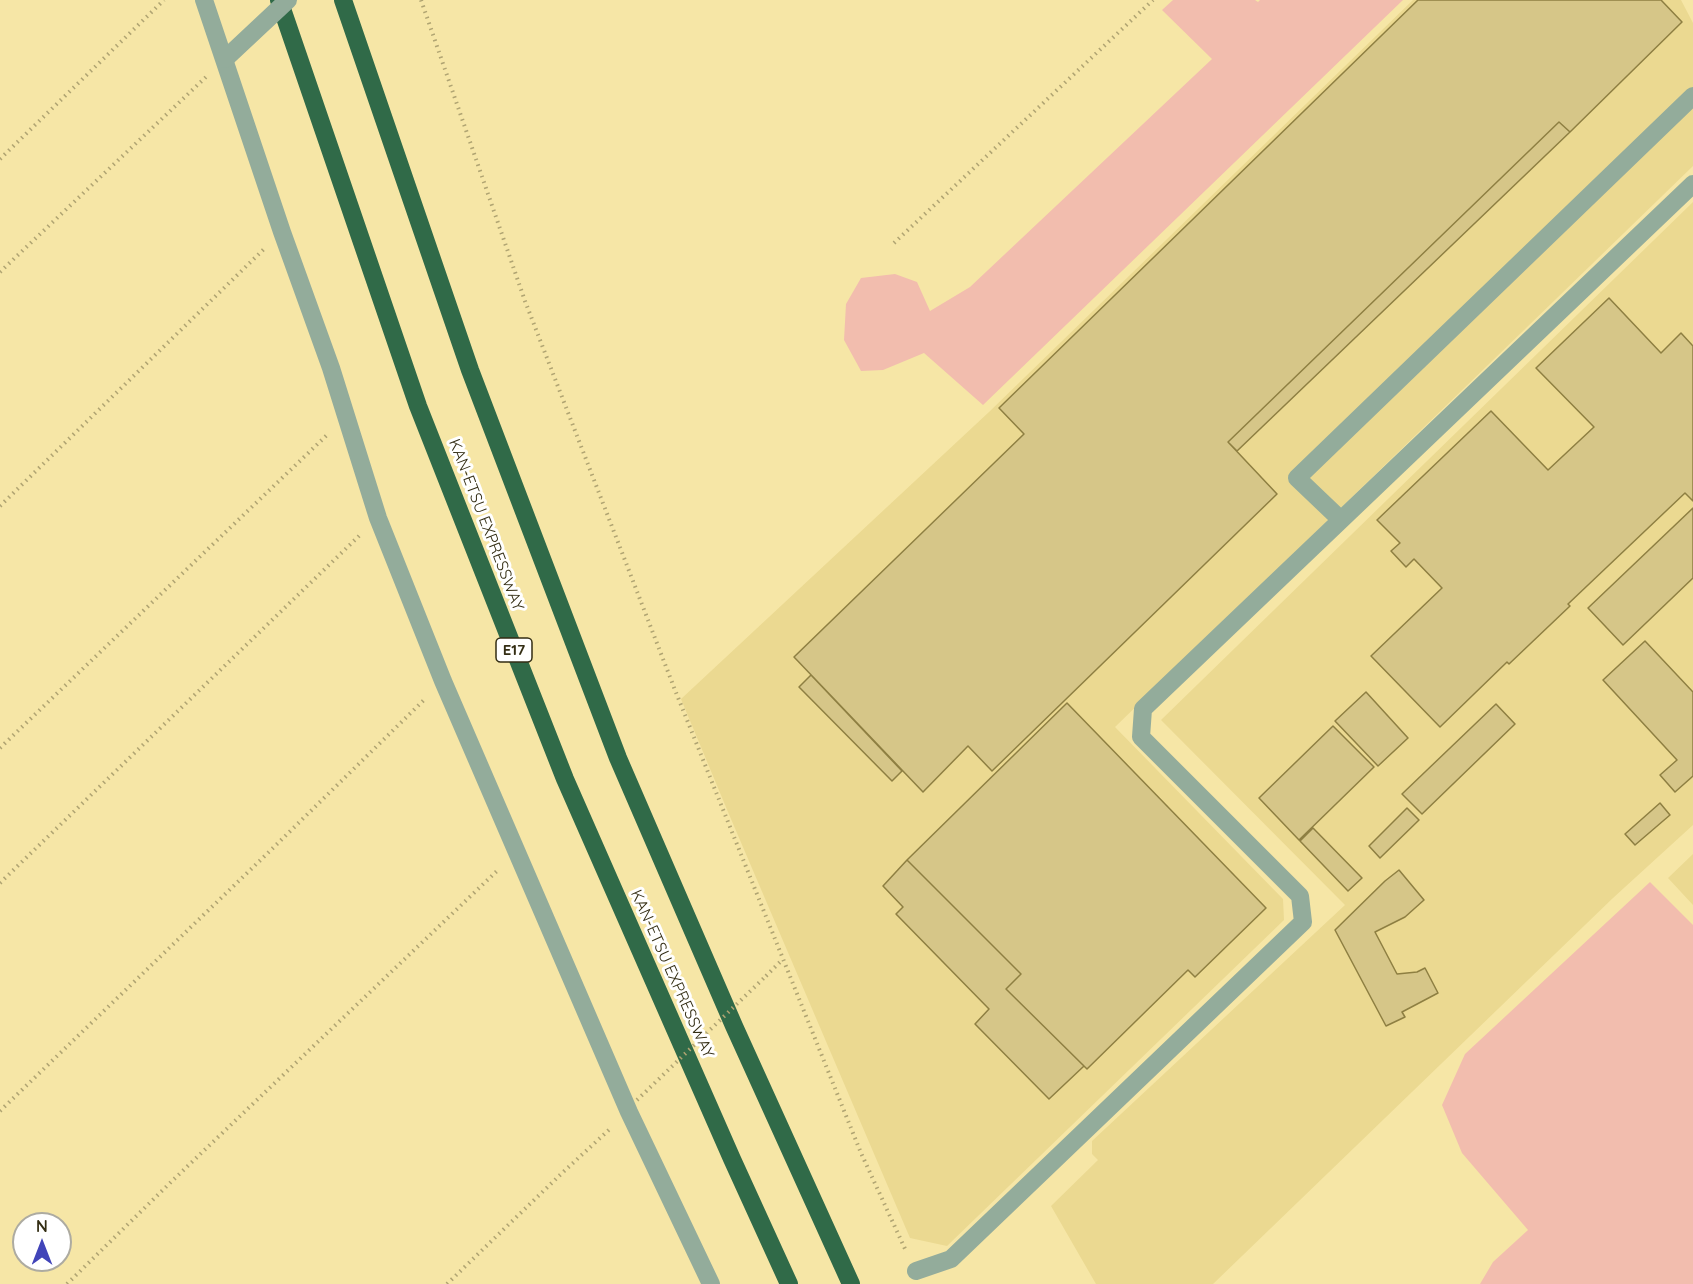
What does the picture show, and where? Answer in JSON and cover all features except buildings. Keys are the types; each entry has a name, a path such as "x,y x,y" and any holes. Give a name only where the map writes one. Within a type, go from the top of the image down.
{"highway":[{"name":"KAN-ETSU EXPRESSWAY","path":"279,0 418,406 565,779 732,1160 789,1284"},
{"path":"343,0 470,370 618,758 734,1026 851,1284"}],"street":[{"path":"204,0 331,369 378,518 443,681 516,853 711,1284"},
{"path":"225,59 288,0"},
{"path":"1341,520 1297,478 1693,96"},
{"path":"916,1271 951,1259 1303,922 1300,896 1141,737 1143,709 1693,184"}],"path":[{"path":"0,159 164,0"},
{"path":"421,0 525,301 675,690 861,1153 916,1271"},
{"path":"894,243 1153,0"},
{"path":"0,272 225,59"},
{"path":"0,506 282,232"},
{"path":"0,748 345,418"},
{"path":"0,883 378,518"},
{"path":"0,1111 443,681"},
{"path":"67,1284 516,853"},
{"path":"447,1284 783,959"}],"shaded area":[{"path":"1173,0 1255,0 1258,2 1260,0 1403,0 983,405 924,353 883,370 861,371 844,340 846,304 861,278 895,274 917,282 930,311 970,287 1212,59 1162,10"},
{"path":"1413,0 1681,0 1693,23 1693,166 1115,727 1283,899 1284,920 947,1246 910,1238 681,699 989,412"},
{"path":"1693,202 1693,825 1613,898 1213,1284 1096,1284 1051,1206 1098,1160 1092,1154 1092,1141 1345,905 1161,720"},
{"path":"1693,854 1693,905 1668,878"},
{"path":"1650,882 1693,925 1693,1284 1480,1284 1493,1262 1528,1230 1462,1153 1442,1105 1465,1054"}]}
